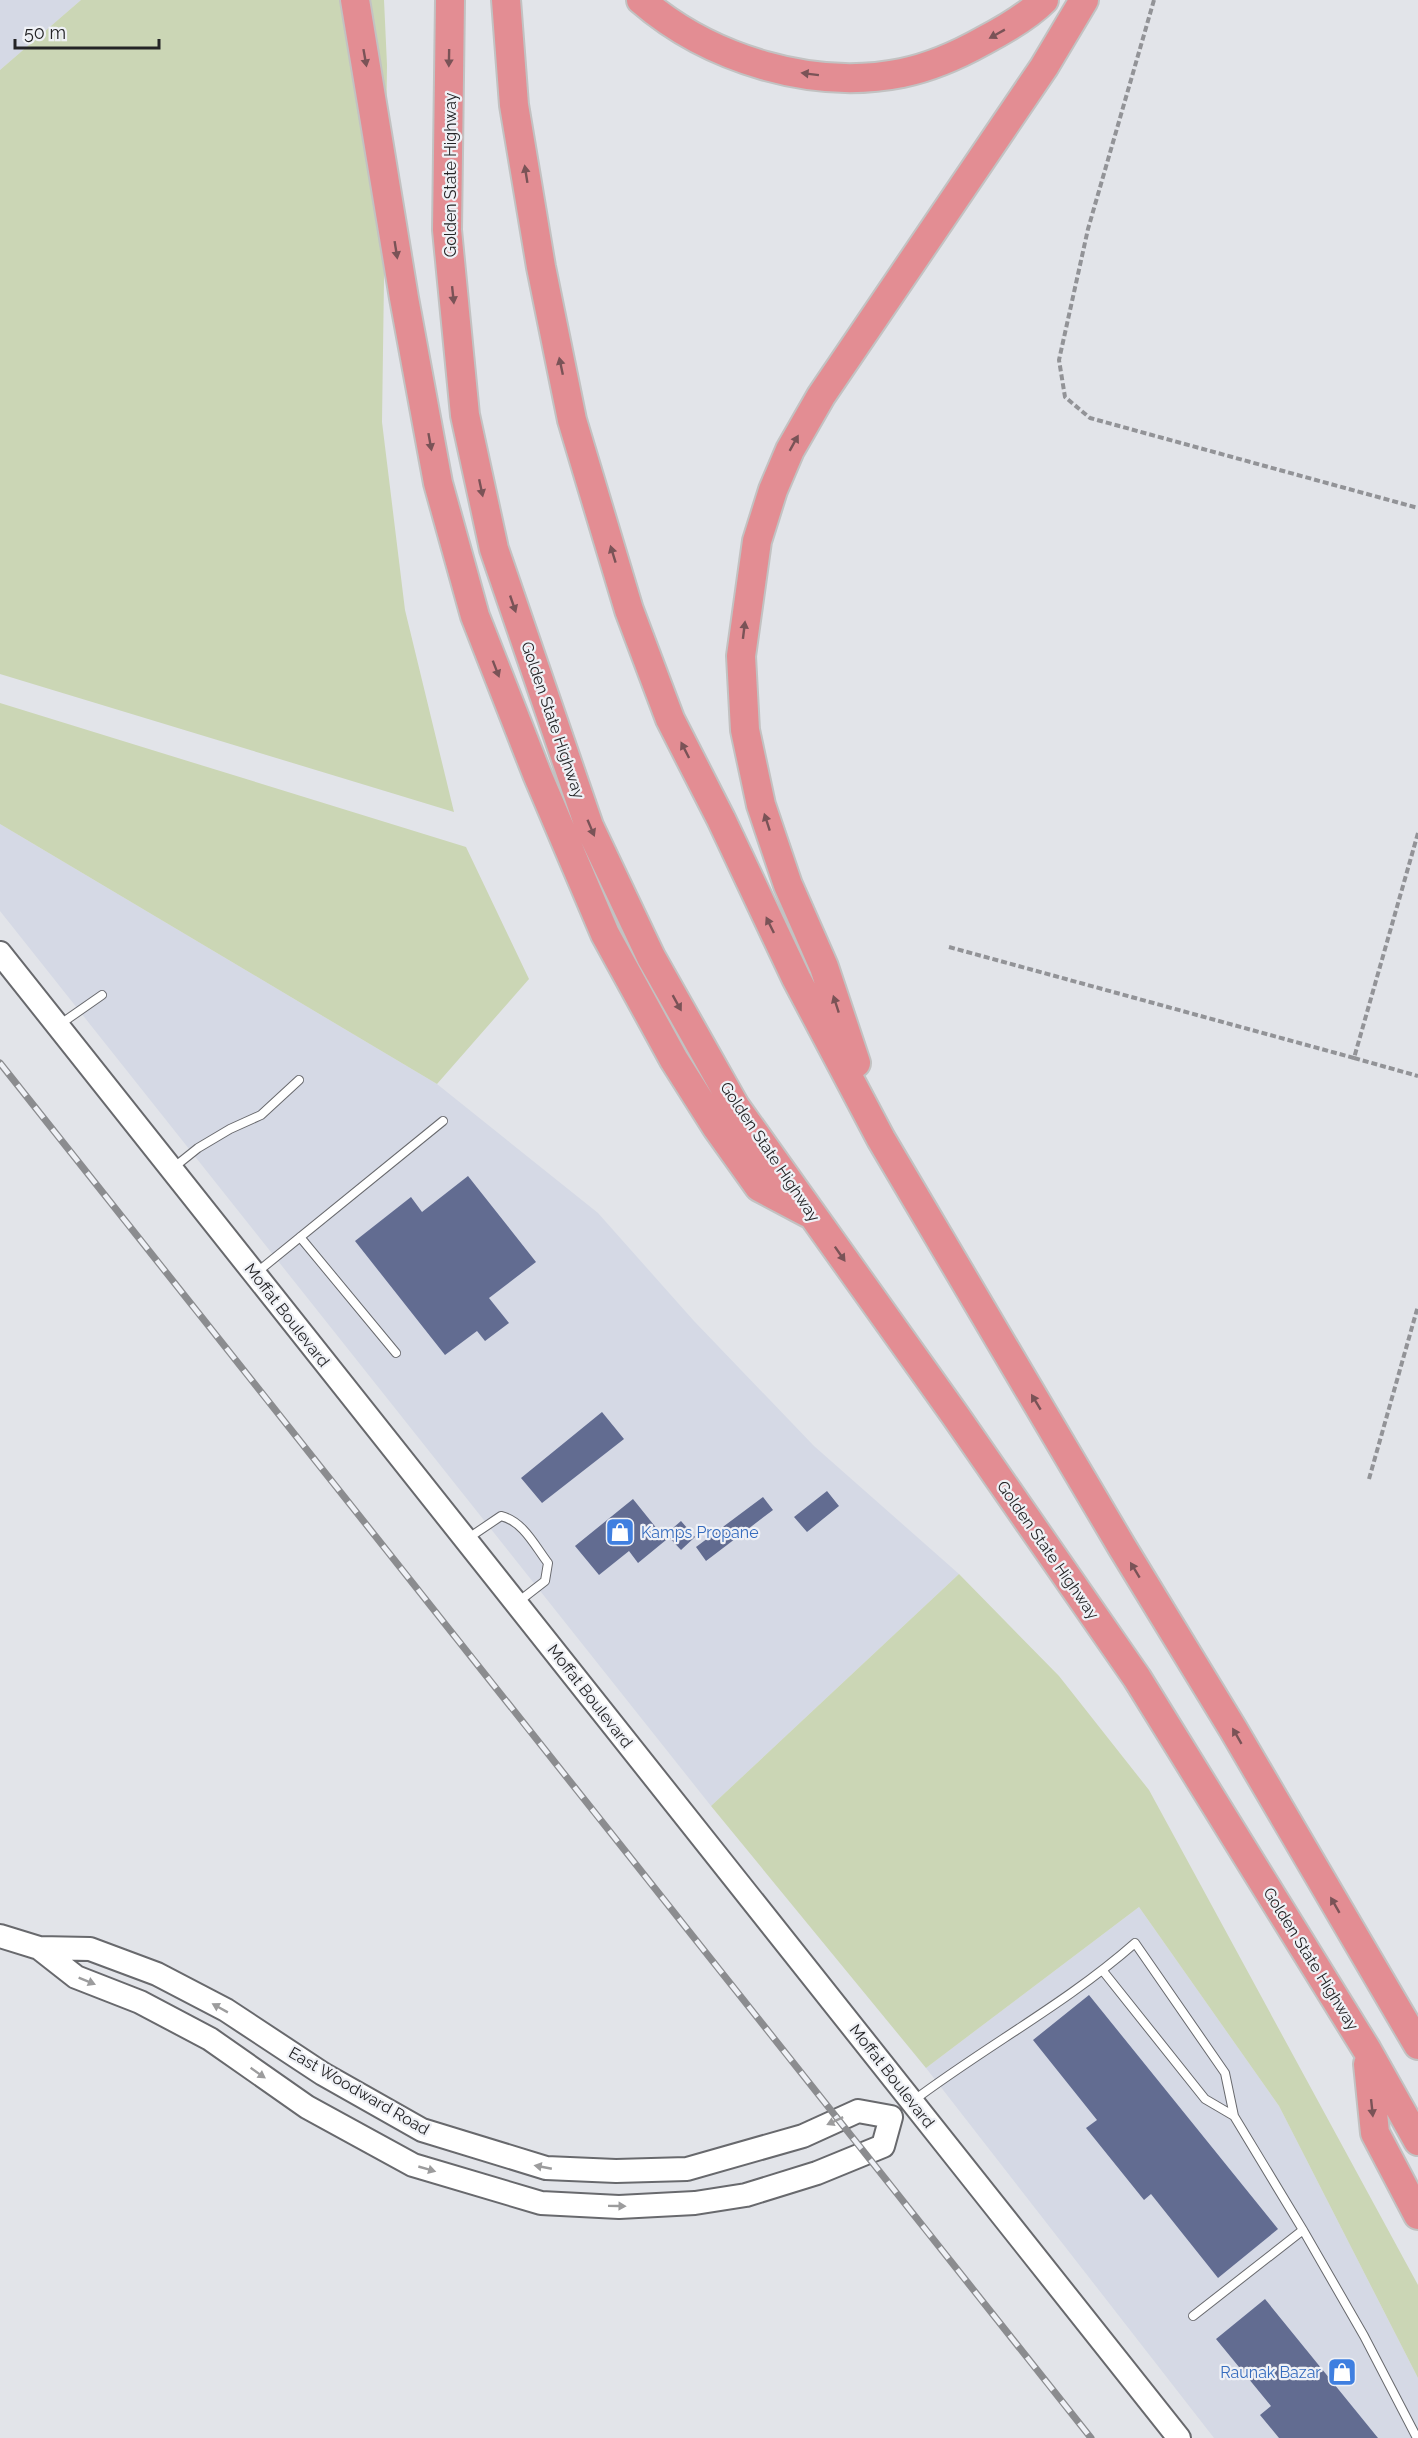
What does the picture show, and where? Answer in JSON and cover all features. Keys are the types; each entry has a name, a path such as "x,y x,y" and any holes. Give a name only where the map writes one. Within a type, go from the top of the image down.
{"highway":[{"path":"355,0 404,298 438,483 475,616 537,774 606,934 674,1060 717,1128 759,1187 813,1216"},
{"name":"Golden State Highway","path":"450,0 447,230 465,415 494,549 589,826 651,957 735,1106 955,1415 1137,1678 1367,2050 1418,2141"},
{"path":"506,0 514,105 541,267 572,420 629,610 670,719 721,819 796,978 881,1140 1122,1547 1233,1729 1418,2045"},
{"path":"641,0 681,30 722,52 772,69 818,75 861,77 901,73 936,64 1006,29 1044,0"},
{"path":"881,1140 824,967 788,885 761,805 745,730 741,656 757,541 773,490 790,450 821,396 1038,77 1084,0"},
{"path":"1358,1945 1418,2022"},
{"path":"1367,2050 1375,2133 1418,2215"}],"street":[{"name":"Moffat Boulevard","path":"0,953 1179,2438"},
{"name":"East Woodward Road","path":"0,1936 39,1947 90,1949 157,1974 226,2010 323,2074 422,2130 546,2168 616,2171 687,2169 803,2136 858,2111 891,2117 883,2146 817,2173 746,2195 695,2204 619,2207 541,2203 413,2165 307,2107 210,2039 140,2002 76,1977 39,1947"},
{"path":"891,2117 912,2102"}],"lane":[{"path":"58,1026 102,995"},
{"path":"171,1169 230,1129 261,1115 299,1080"},
{"path":"255,1274 443,1121"},
{"path":"300,1237 396,1353"},
{"path":"466,1540 501,1516 512,1518 520,1526 548,1563 548,1573 545,1581 516,1603"},
{"path":"912,2102 961,2065 1103,1971 1135,1943 1225,2073 1234,2116 1364,2336 1417,2438"},
{"path":"1103,1971 1205,2099 1234,2116"},
{"path":"1193,2316 1303,2230"}],"path":[{"path":"1154,0 1088,229 1059,360 1065,397 1090,418 1418,508"},
{"path":"1354,1058 1418,833"},
{"path":"949,947 1418,1076"},
{"path":"1369,1479 1418,1306"}],"shaded area":[{"path":"0,0 81,0 0,70"},
{"path":"0,824 437,1084 598,1213 694,1321 814,1446 959,1574 711,1806 0,911"},
{"path":"1139,1907 1279,2106 1418,2378 1418,2438 1214,2438 926,2068"}],"green space":[{"path":"81,0 384,0 387,65 382,422 405,610 454,812 0,674 0,70"},
{"path":"0,703 466,847 529,979 437,1084 0,824"},
{"path":"959,1574 1059,1676 1149,1790 1418,2285 1418,2378 1279,2106 1139,1907 926,2068 711,1806"}],"building":[{"path":"468,1176 536,1262 489,1298 509,1323 485,1341 477,1331 445,1355 355,1241 411,1197 422,1212"},
{"path":"602,1412 624,1439 542,1503 521,1478"},
{"path":"827,1491 839,1506 807,1532 794,1517"},
{"path":"763,1497 773,1510 706,1561 696,1547"},
{"path":"633,1499 666,1540 638,1563 629,1551 599,1575 575,1546"},
{"path":"681,1521 695,1537 681,1550 666,1534"},
{"path":"1089,1995 1278,2229 1218,2278 1151,2194 1144,2200 1086,2128 1097,2120 1033,2040"},
{"path":"1265,2299 1378,2438 1279,2438 1260,2415 1271,2406 1216,2339"}],"railway":[{"path":"0,1063 1091,2438"}],"place":[{"name":"Kamps Propane","path":"620,1532"},
{"name":"Raunak Bazar","path":"1342,2372"}]}
